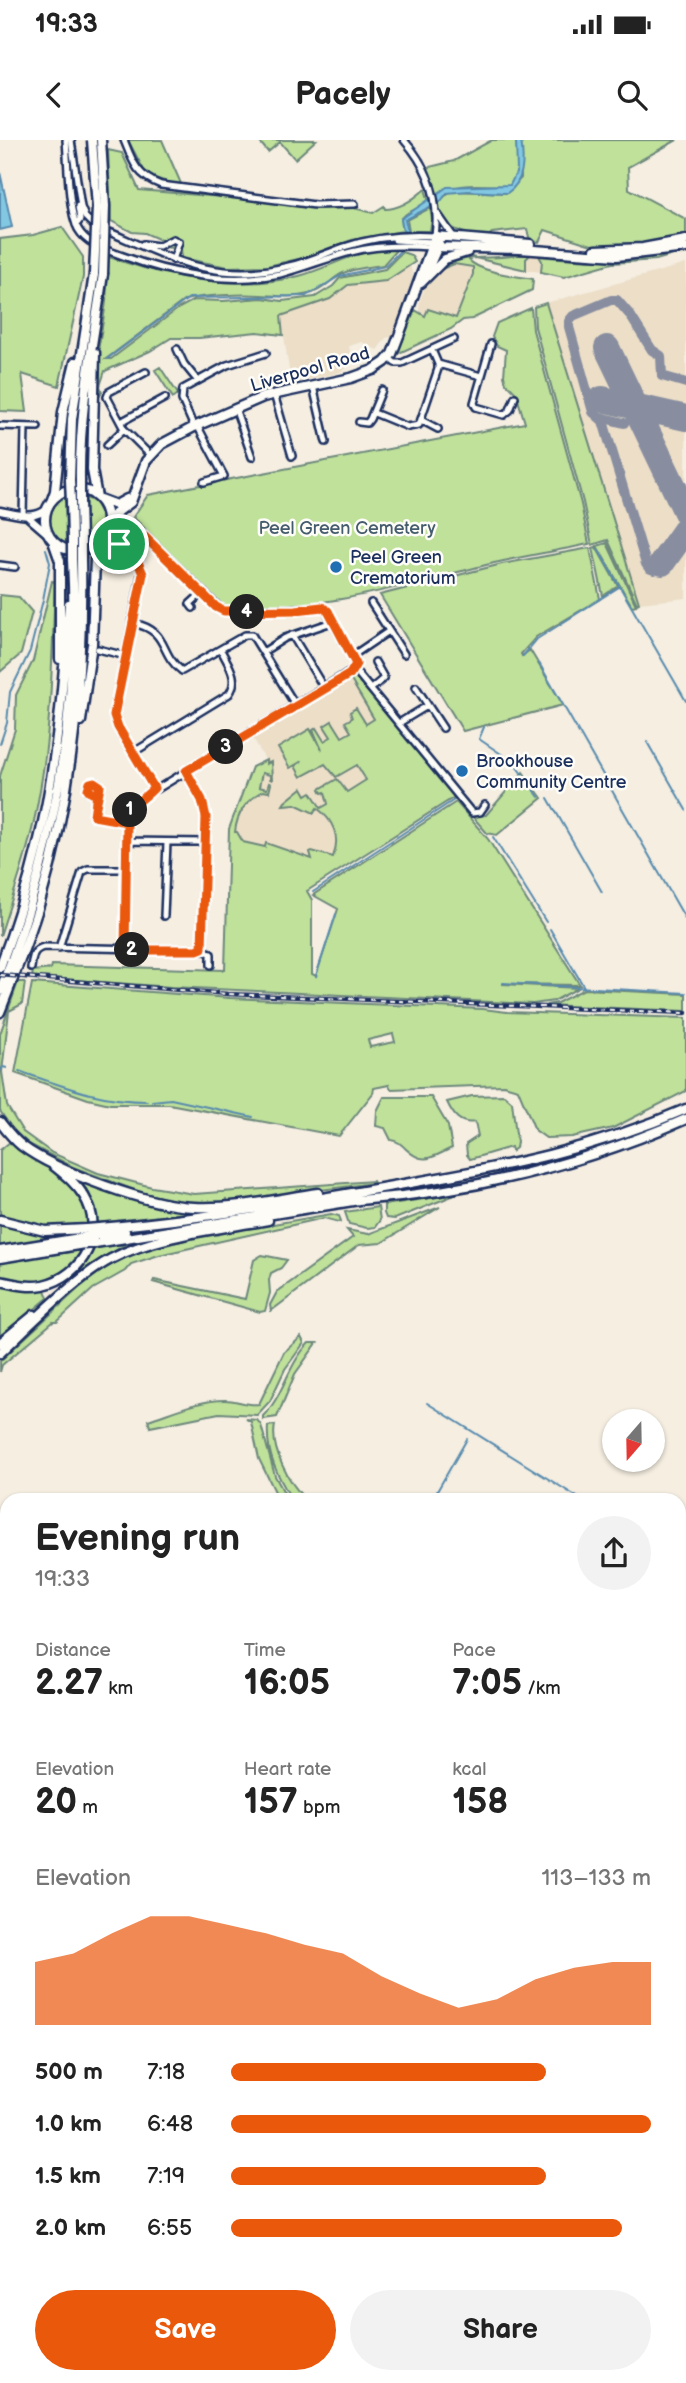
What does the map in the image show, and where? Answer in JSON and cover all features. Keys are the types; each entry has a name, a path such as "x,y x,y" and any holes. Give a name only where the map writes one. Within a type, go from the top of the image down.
{"highway":[{"path":"73,751 82,718 90,664 95,559 107,521 93,484 93,382 100,295 92,140"},
{"path":"60,704 60,556 45,521 56,476 65,402 99,274 106,206 100,140"},
{"path":"436,242 461,239 600,251 643,248 686,240"},
{"path":"436,242 482,248 617,256 686,248"},
{"name":"Liverpool Road","path":"97,498 110,504 122,503 127,499 150,455 162,444 196,426 274,394 373,370 389,358 436,242"},
{"path":"419,285 438,265 454,255 520,249"},
{"path":"75,480 84,394 100,295"},
{"path":"0,1012 41,900 61,822 73,751 81,668 72,419 90,305"},
{"name":"Liverpool Road","path":"107,521 131,502 139,478"},
{"path":"50,505 63,492 74,489 86,491 97,498"},
{"path":"50,536 63,548 74,550 89,548 100,539"},
{"path":"0,967 33,865 51,780 77,559"},
{"path":"0,991 33,898 62,775 72,667 77,559"},
{"path":"0,959 9,937"},
{"path":"0,1251 529,1162 598,1143 686,1109"},
{"path":"0,1353 78,1282 114,1257 149,1244 200,1232 488,1181 567,1163 598,1154 686,1119"},
{"path":"0,1122 20,1144 45,1159 119,1190 185,1207 230,1205 411,1183"},
{"path":"0,1281 36,1286 58,1280 77,1266 92,1241 92,1218 83,1195 76,1185 45,1159"},
{"path":"0,1258 97,1235 224,1222 359,1200 385,1199"},
{"path":"0,1220 86,1237"},
{"path":"0,1343 102,1259 148,1241 224,1222"}],"main road":[{"path":"0,512 38,515 50,505"},
{"path":"25,516 50,536"}],"street":[{"path":"68,140 83,213 90,223 173,260 212,270 254,272 291,266 357,243 399,240 436,242"},
{"path":"68,140 76,225 84,237 98,247 136,261 189,274 223,277 277,274 399,240 436,242"},
{"path":"124,140 141,175 162,185 314,205 355,204"},
{"path":"404,140 424,166 438,216 436,242"},
{"path":"76,225 80,220 76,197 78,188"},
{"path":"438,216 451,234 461,239"},
{"path":"76,225 99,228"},
{"path":"130,241 159,247 176,241"},
{"path":"173,260 176,241"},
{"path":"166,257 176,241"},
{"path":"442,335 446,343"},
{"path":"373,413 408,427 419,425 438,364 432,350 454,339"},
{"path":"491,344 484,356 474,403 476,407 508,414 515,397"},
{"name":"Liverpool Road","path":"389,358 400,364 432,350"},
{"path":"178,353 197,380"},
{"path":"204,482 224,477 181,396 183,389 227,365 266,353"},
{"path":"438,364 481,376"},
{"path":"146,372 107,394 124,429 150,455"},
{"path":"313,386 326,442"},
{"path":"359,422 367,423 382,390"},
{"path":"274,394 292,456"},
{"path":"121,422 165,398"},
{"path":"235,408 252,457"},
{"path":"421,421 438,429"},
{"path":"0,426 38,427"},
{"path":"25,427 25,516"},
{"path":"107,445 124,429"},
{"path":"107,521 113,536 138,562 142,570 114,715 118,727 154,788"},
{"path":"119,544 131,535 142,534 216,607 226,612 296,610 320,606 328,611 356,664 354,669 296,706 154,788 134,804 127,822 125,950"},
{"path":"100,539 113,536"},
{"path":"0,565 15,567"},
{"path":"193,608 190,604 202,593"},
{"path":"370,603 404,654"},
{"path":"263,652 292,635 332,622"},
{"path":"133,624 146,626 155,632 180,671 185,671 248,635 254,637 296,706"},
{"path":"352,656 389,631"},
{"path":"292,635 324,688"},
{"path":"98,649 126,656"},
{"path":"134,752 229,694 234,678 221,650"},
{"path":"372,688 384,678 375,662"},
{"path":"354,669 472,813 480,812 485,805"},
{"path":"416,687 443,727"},
{"path":"399,723 427,706"},
{"path":"186,771 202,800 206,817 202,948"},
{"path":"97,793 94,816 127,822"},
{"path":"127,841 206,842"},
{"path":"164,916 167,842"},
{"path":"59,948 82,872 88,869 126,869"},
{"path":"31,968 33,954 37,949 202,948"},
{"path":"202,948 211,954 211,965"}],"shaded area":[{"path":"530,255 539,256 542,261 541,272 526,270 526,259"},
{"path":"410,264 413,278 392,337 386,338 377,350 362,342 349,346 352,365 338,373 291,383 281,316 330,299 348,285 386,281"},
{"path":"454,264 473,267 456,319 429,309 426,316 422,314 419,310 420,301 427,282 437,271"},
{"path":"686,264 686,598 639,603 546,303"},
{"path":"349,677 384,734 422,818 307,891 312,900 312,974 229,829 252,767 265,760 251,734 278,723 300,706"}],"green space":[{"path":"128,140 162,140 182,186 147,176"},
{"path":"258,140 316,140 295,159 280,142 268,152"},
{"path":"492,140 516,140 517,170 510,186 462,186 436,196 428,169 430,167 454,161"},
{"path":"521,140 677,140 628,167 629,189 686,219 686,236 654,243 601,248 545,230 539,242 530,241 527,229 492,233 488,236 462,232 449,225 440,213 437,203 451,191 507,193 521,178"},
{"path":"108,150 122,153 139,190 354,208 373,213 384,206 385,209 391,209 401,205 425,189 429,202 401,219 403,231 352,240 303,258 267,266 228,267 182,258 181,249 165,247 163,241 145,233 132,232 111,221"},
{"path":"430,208 430,231 409,231 407,220"},
{"path":"62,227 83,257 83,277 59,386 22,374 27,412 0,411 0,239 33,235"},
{"path":"397,249 383,265 346,272 309,294 223,295 185,300 106,359 111,359 179,308 194,300 262,298 282,301 315,297 333,286 340,278 385,269 402,252 411,255 415,262 386,281 348,285 330,299 281,316 283,335 257,332 171,338 150,351 105,371 100,386 102,392 98,399 96,366 106,301 109,257 179,276 227,283 251,283 299,276 369,251"},
{"path":"680,253 656,260 612,263 564,277 541,272 542,261 539,256 608,260"},
{"path":"530,255 526,259 526,270 475,258"},
{"path":"470,258 469,260 481,268 533,279 532,290 472,319 463,320 451,329 397,354 415,310 425,316 428,309 456,318 473,274 473,267 454,264 437,271 456,261"},
{"path":"546,303 639,603 637,604 608,540 592,545 583,502 535,327 534,307"},
{"name":"Peel Green Cemetery","path":"531,308 533,330 581,504 589,544 327,602 259,608 224,607 133,517 148,495 525,423 516,393 506,383 504,376 506,350 497,346 492,337 497,323"},
{"path":"160,367 178,394 173,398 155,370"},
{"path":"65,495 66,545 53,536 46,523 50,508"},
{"path":"84,497 95,502 104,520 100,532 86,544"},
{"path":"607,543 636,605 632,606 597,546"},
{"path":"596,547 618,586 603,596 593,548"},
{"path":"590,548 600,599 536,637 521,654 522,656 530,650 563,705 463,731 380,595 502,564"},
{"path":"52,581 55,582 52,664 43,774 31,835 0,936 0,776 15,729 16,695 33,661"},
{"path":"0,595 19,597 32,612 21,654 0,672"},
{"path":"355,674 456,796 307,891 312,900 312,974 316,976 338,909 313,895 456,802 488,839 580,985 502,984 578,988 554,1001 533,1004 171,987 32,977 33,971 51,969 52,965 225,970 229,829 252,767 266,760 266,764 271,762 272,780 270,775 262,773 259,787 267,789 269,783 271,784 269,792 263,791 257,795 240,813 235,832 243,842 265,847 266,843 312,859 312,851 333,857 336,836 323,813 317,808 314,813 295,804 283,805 302,788 306,795 311,792 321,808 328,804 325,792 322,793 320,789 337,779 347,792 366,780 357,765 336,777 325,764 301,777 295,766 302,761 290,768 278,748 310,729 322,750 313,730 316,728 324,741 331,737 324,726 332,721 342,737 351,732 345,722 352,718 350,712 356,708 366,724 374,719 349,677"},
{"path":"523,772 542,798 497,835 487,833 472,816 486,815"},
{"path":"18,982 25,982 22,1004 9,1011 2,1072 7,1106 23,1132 52,1153 98,1173 152,1187 194,1194 374,1183 228,1202 226,1198 225,1202 190,1203 145,1194 73,1167 29,1144 13,1130 0,1111 0,1034"},
{"path":"32,983 230,998 686,1018 686,1091 613,1128 572,1137 546,1138 535,1130 518,1089 504,1085 391,1089 389,1085 374,1088 373,1093 339,1136 169,1104 110,1104 15,1073","holes":["393,1034 395,1042 370,1047 368,1040"]},
{"path":"584,989 686,994 686,1011 546,1005 557,1003"},
{"path":"504,1095 512,1102 516,1148 512,1151 511,1147 470,1159 466,1144 478,1136 475,1122 465,1122 458,1118 447,1102 472,1096"},
{"path":"384,1097 431,1097 448,1126 452,1148 423,1159 391,1140 385,1128 376,1126 377,1111"},
{"path":"10,1142 67,1179 84,1199 90,1224 44,1226 0,1214 0,1150"},
{"path":"75,1176 155,1204 206,1211 97,1223 89,1193"},
{"path":"457,1194 395,1219 386,1218 384,1213 384,1205"},
{"path":"378,1207 380,1220 375,1227 349,1224 345,1212"},
{"path":"440,1207 381,1243 359,1245 271,1311 270,1305 277,1292 353,1237 347,1230 368,1234"},
{"path":"331,1214 339,1216 341,1221 324,1218 159,1255 131,1264 125,1271 93,1289 57,1322 53,1322 2,1365 0,1372 0,1361 79,1288 107,1266 129,1255 192,1238"},
{"path":"0,1222 41,1233 86,1232 0,1246"},
{"path":"126,1244 80,1272 95,1248"},
{"path":"85,1250 68,1269 48,1279 25,1282 0,1279 0,1262"},
{"path":"262,1255 287,1260 281,1268 271,1273 270,1293 265,1311 260,1312 153,1282 154,1280 245,1299 254,1260"},
{"path":"0,1286 28,1291 45,1290 48,1298 0,1338"},
{"path":"301,1337 304,1343 285,1369 270,1401 257,1415 219,1413 150,1427 148,1420 206,1402 225,1400 259,1404 284,1352"},
{"path":"309,1343 317,1343 295,1374 277,1417 263,1419 302,1351"},
{"path":"246,1419 257,1420 261,1425 275,1476 284,1493 276,1493 259,1459 251,1422"},
{"path":"275,1425 278,1455 300,1493 288,1493 282,1483 269,1446 268,1426"}],"water":[{"path":"516,140 521,140 523,162 517,183 507,193 447,193 441,201 405,220 408,231 403,231 401,219 447,187 510,185 517,171"},
{"path":"0,172 12,227 0,230"}],"waterway":[{"path":"107,359 189,298 306,296 340,276 385,266 402,249"},
{"path":"0,744 7,723 10,692 30,651 43,600 50,563 46,549"},
{"path":"598,549 686,701"},
{"path":"523,656 537,639 619,587"},
{"path":"539,663 686,920"},
{"path":"484,727 479,739 513,762 539,797"},
{"path":"647,742 686,810"},
{"path":"548,798 602,892"},
{"path":"313,892 454,800"},
{"path":"493,837 546,922"},
{"path":"316,976 336,914"},
{"path":"550,929 584,987"},
{"path":"503,983 686,993"},
{"path":"0,1071 3,1067 7,1068"},
{"path":"19,1071 97,1095 147,1101"},
{"path":"152,1101 171,1099 253,1117"},
{"path":"427,1403 571,1493"},
{"path":"436,1493 467,1439"}],"taxiway":[{"path":"662,563 654,570 646,564 603,421 593,412 569,321 573,316 617,300 652,350 661,356 662,376 686,383"},
{"path":"600,417 624,423"}],"runway":[{"path":"607,348 686,512"},
{"path":"602,399 686,418"},
{"path":"662,563 686,529"}],"railway":[{"path":"0,975 228,994 686,1013"}],"place":[{"name":"Peel Green Crematorium","path":"336,567"},
{"name":"Brookhouse Community Centre","path":"462,771"}],"route":[{"path":"119,544 131,535 143,535 216,607 224,611 296,610 317,606 326,608 356,664 350,674 186,771 202,800 206,817 202,948 197,950 125,950 127,822 94,816 100,786 98,783 90,783 88,789 97,793 94,816 127,822 134,804 154,788 118,727 114,715 143,574 138,562 119,544"}]}
